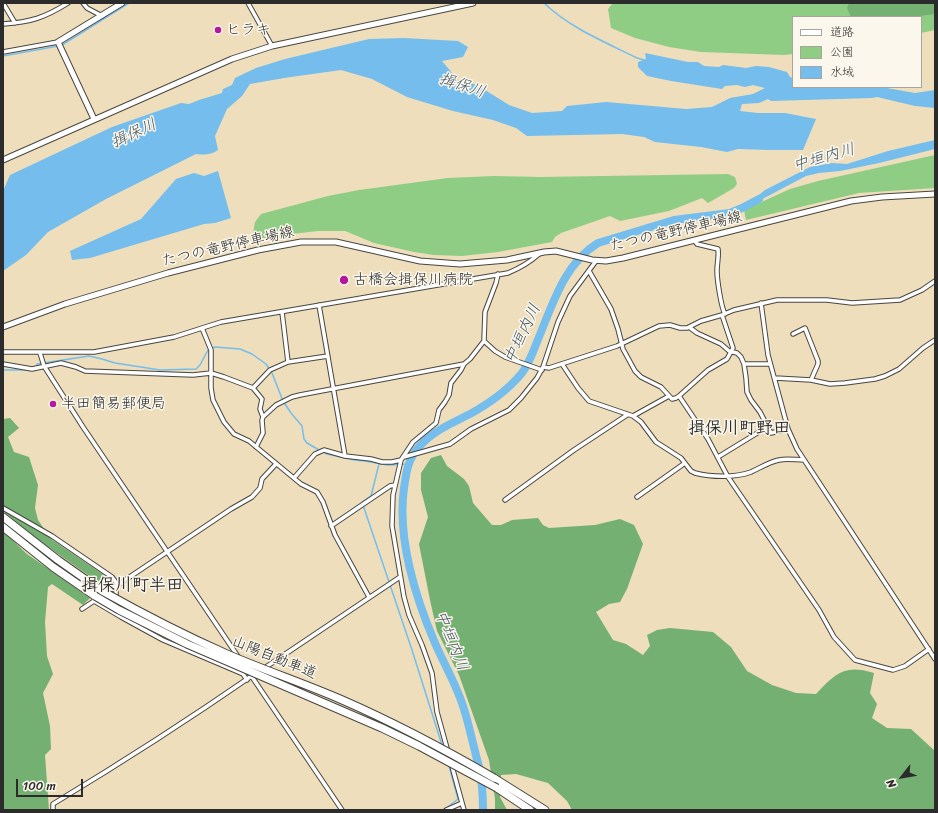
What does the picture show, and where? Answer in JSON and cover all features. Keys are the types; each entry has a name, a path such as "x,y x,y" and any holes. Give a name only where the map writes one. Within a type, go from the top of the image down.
{"highway":[{"name":"山陽自動車道","path":"3,517 52,556 102,591 151,618 209,645 385,720 455,755 545,810"},
{"name":"山陽自動車道","path":"3,527 95,598 187,644 382,728 419,746 497,788 530,810"}],"main road":[{"path":"94,119 58,42 122,3"},
{"path":"3,160 232,59 272,46 473,3"},
{"name":"たつの竜野停車場線","path":"3,327 65,304 168,273 258,250 301,242 336,242 420,261 460,264 507,260 556,251 594,260 606,261 851,201 882,197 935,194"}],"street":[{"path":"4,3 15,23"},
{"path":"3,24 15,23 45,16 68,3"},
{"path":"83,3 87,8 102,16"},
{"path":"248,3 272,46"},
{"path":"3,52 58,42"},
{"path":"589,271 611,309 621,345 635,371 641,377 661,387 672,399 676,398 708,370 727,359 733,348 723,314 717,270 719,256 718,249 697,244 694,240"},
{"path":"3,352 94,352 174,337 221,322 498,274 519,269 540,253"},
{"path":"294,478 320,452 324,450 345,456 371,459 382,462 392,462 450,444 471,429 509,410 522,398 542,369 564,306 589,271 594,260"},
{"path":"263,417 283,402 300,395 464,364 470,359 484,341 485,312 498,274"},
{"path":"484,341 500,354 516,362 542,369 621,345 659,326 670,325 680,328 689,327 701,321 761,303 785,299 852,303 900,300 922,290 935,281"},
{"path":"761,303 770,364 788,429 794,443 935,659"},
{"path":"319,305 345,456"},
{"path":"282,312 288,362"},
{"path":"689,327 697,333 716,341 728,350 737,353 741,357 744,364 747,392 760,412 767,427 771,433 788,429"},
{"path":"202,328 210,349 211,388 213,400 224,422 234,434 250,441 294,478 308,488 317,492 323,502 331,526 369,598"},
{"path":"793,334 805,328 810,339 818,361 811,380"},
{"path":"775,378 811,380 830,384 875,379 899,369 919,351 935,340"},
{"path":"40,353 44,366 83,427 342,810"},
{"path":"253,388 271,370 288,362 328,356"},
{"path":"3,364 32,368 61,364 76,367 85,371 192,375 211,373 253,388 262,399 260,410 263,417 262,420 264,428 256,447"},
{"path":"464,364 462,370 451,383 449,395 439,410 436,422 413,442 404,458 395,485 392,526 400,577 408,609 432,672 437,712 464,810"},
{"path":"562,364 578,388 589,401 632,416 641,422 656,442 676,454 691,471 695,473 728,477 752,472 780,459 804,460"},
{"path":"744,364 770,364"},
{"path":"632,416 669,396"},
{"path":"680,396 708,439 728,477 819,610 834,637 855,660 893,670 906,666 929,649"},
{"path":"505,500 574,450 627,415"},
{"path":"718,457 767,427"},
{"path":"636,497 685,463"},
{"path":"82,609 95,598 231,509 252,497 260,488 262,479 276,464"},
{"path":"331,526 390,486 395,485"},
{"path":"3,508 52,536 112,577 117,585 116,614"},
{"path":"53,810 53,804 141,750 400,577"},
{"path":"95,598 116,614 164,640 244,674 247,680"},
{"path":"238,672 243,664"},
{"path":"446,810 462,803"}],"green space":[{"path":"613,3 935,3 935,30 922,33 922,16 792,16 792,54 701,52 669,47 635,38 611,28 608,9"},
{"path":"849,3 935,3 935,14 920,16 851,16 847,8"},
{"path":"935,155 935,188 859,193 746,220 744,210 790,189 818,181"},
{"path":"728,174 735,177 737,184 734,188 708,203 702,198 669,211 620,221 610,216 561,233 555,237 552,242 498,252 462,256 434,255 374,243 345,231 318,231 267,239 259,237 253,233 255,222 261,214 328,196 359,190 448,178 494,176 541,177"},
{"path":"10,418 19,428 8,437 14,452 29,457 38,485 35,508 38,520 51,539 104,575 108,581 105,587 37,539 3,511 3,419"},
{"path":"441,455 447,466 464,479 469,486 473,503 492,525 501,525 512,520 538,518 543,525 549,528 595,525 620,519 634,525 643,544 627,589 620,602 609,604 596,612 613,640 626,644 643,655 650,646 647,635 657,630 670,628 713,632 731,647 747,671 772,685 796,693 816,694 835,676 848,670 864,670 874,673 870,693 877,704 872,718 887,728 911,729 935,751 935,810 572,810 567,801 548,783 516,774 501,775 500,797 507,810 495,810 495,799 489,760 459,675 437,631 419,544 428,517 421,490 421,473 431,458"},
{"path":"3,531 27,554 90,598 83,605 52,584 48,587 45,622 47,656 53,674 43,693 50,726 51,749 45,755 49,810 3,810"}],"water":[{"name":"揖保川","path":"404,38 458,41 468,47 463,57 442,61 458,80 477,85 509,105 532,113 562,111 567,106 606,102 686,109 712,107 730,98 753,94 765,88 753,85 745,87 737,85 725,86 722,89 647,76 638,67 638,62 646,59 645,53 688,62 698,62 704,66 719,67 723,65 746,68 756,66 769,67 787,72 792,78 792,88 887,88 915,93 935,90 935,108 915,106 877,97 771,101 768,99 759,103 742,104 740,111 785,113 816,119 803,150 738,149 727,152 701,147 655,142 644,137 622,134 527,136 516,128 493,120 453,111 407,97 372,79 341,70 284,78 250,84 242,96 227,109 215,136 218,150 213,153 196,154 106,199 48,232 26,255 3,271 3,191 10,175 112,127 181,103 189,104 222,93 223,89 232,85 235,78 256,68 285,59 369,39"},
{"path":"935,140 935,149 879,163 806,176 751,205 750,202 765,190 810,167 832,163 847,164 888,151"},
{"path":"218,171 231,218 215,223 204,224 90,258 72,260 70,251 141,219 176,179 194,173 204,176"}],"waterway":[{"path":"62,45 129,3"},
{"path":"544,3 565,20 588,34 644,60"},
{"path":"3,56 58,46"},
{"name":"中垣内川","path":"483,810 479,765 465,712 457,690 438,651 421,606 409,567 405,546 403,507 405,479 410,461 414,453 433,434 492,401 505,391 522,373 532,355 561,285 577,261 587,251 598,243 674,220 730,213 759,199"},
{"path":"36,368 37,364 89,356 115,363 160,370 196,369 200,365 208,350 215,347 240,349 252,354 266,364 272,373 283,401 302,426 304,439 307,443 327,454 354,460 388,465 408,464"},
{"path":"3,370 29,370"},
{"path":"379,464 371,496 362,502 412,650 442,745"},
{"path":"444,810 458,799 449,766"}],"place":[{"name":"ヒラキ","path":"218,30"},
{"name":"古橋会揖保川病院","path":"344,280"},
{"name":"半田簡易郵便局","path":"53,404"}],"district":[{"name":"揖保川町野田","path":"739,429"},
{"name":"揖保川町半田","path":"132,586"}]}
